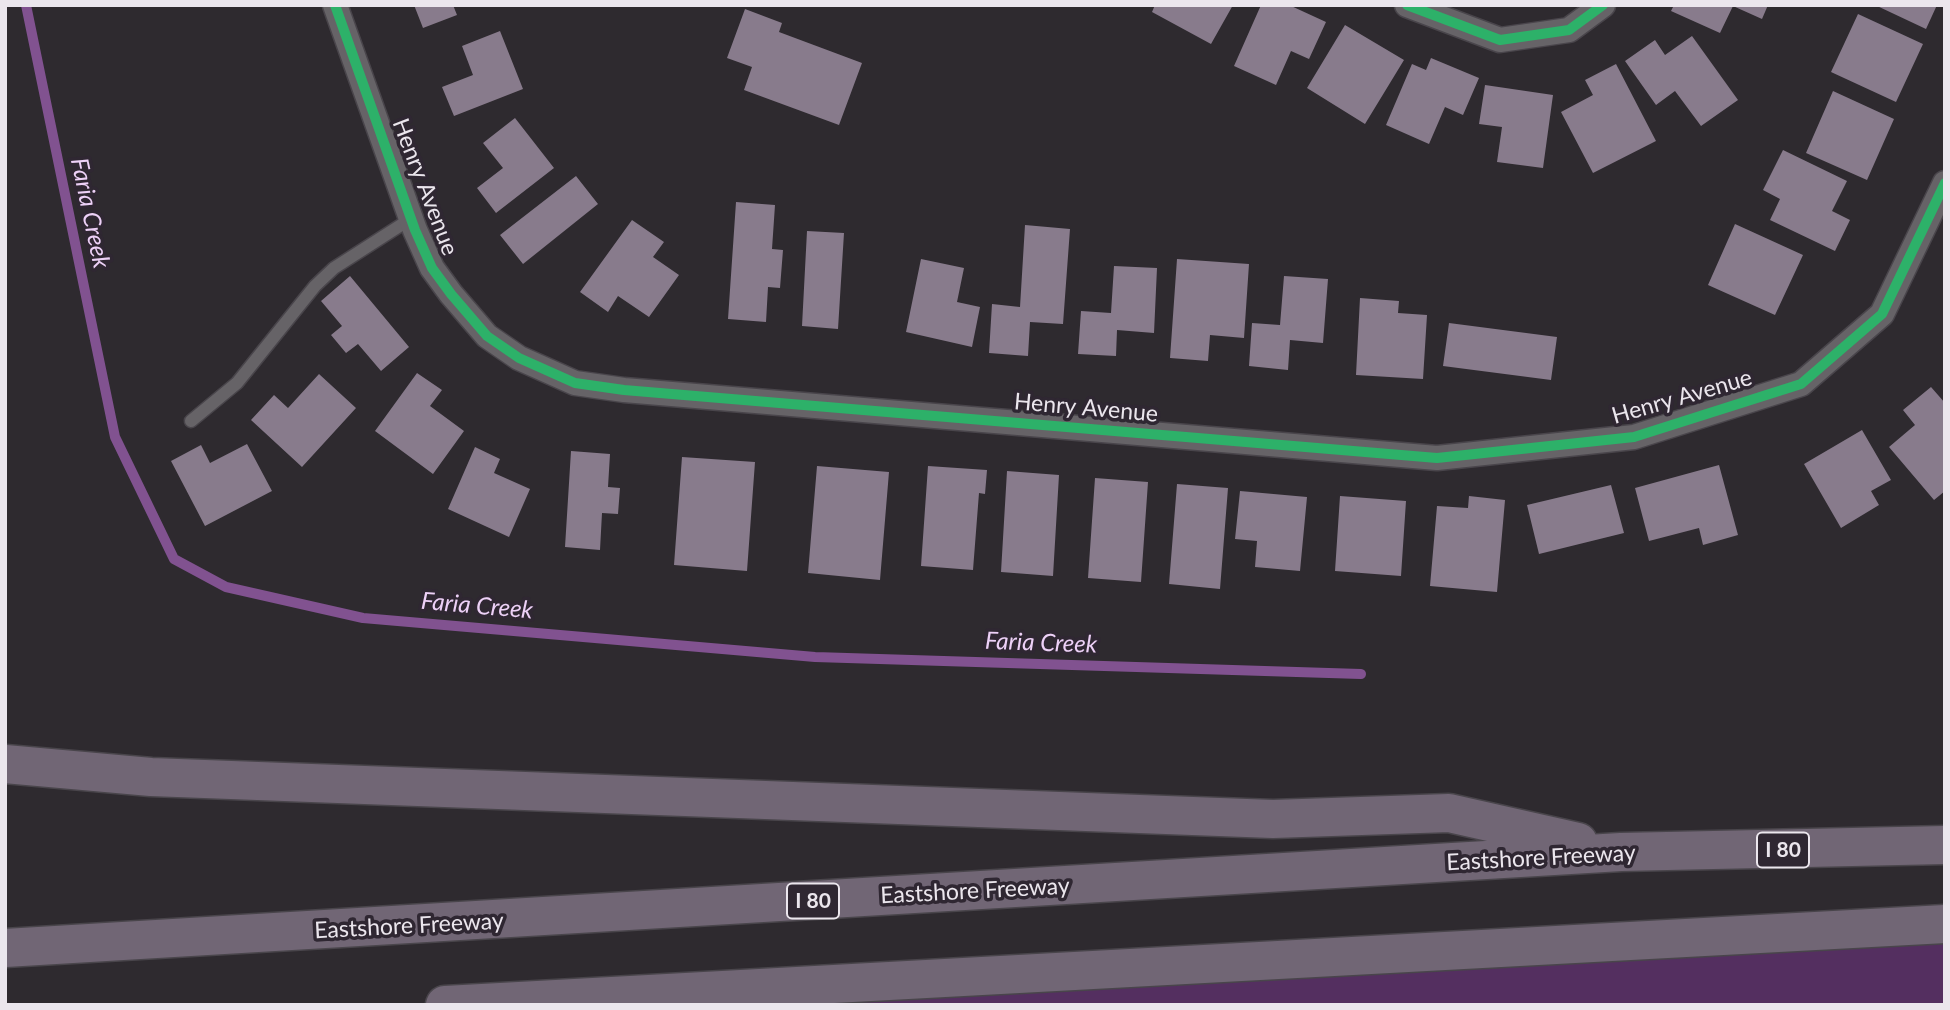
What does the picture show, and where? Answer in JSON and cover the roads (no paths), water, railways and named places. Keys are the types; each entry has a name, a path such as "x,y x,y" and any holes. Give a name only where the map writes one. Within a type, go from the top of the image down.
{"highway":[{"path":"5,764 152,777 1273,819 1449,813 1621,852"},
{"name":"Eastshore Freeway","path":"5,948 1621,852 1945,845"},
{"path":"445,1005 1945,924"},
{"path":"820,1005 1057,971"}],"street":[{"name":"Henry Avenue","path":"335,5 432,268 488,336 519,358 575,383 1437,458 1634,437 1801,384 1882,314 1943,192"},
{"path":"1407,5 1500,40 1569,30 1603,5"}],"lane":[{"path":"191,421 237,383 315,286 334,268 412,218"}],"waterway":[{"name":"Faria Creek","path":"26,5 115,437 174,559 226,587 363,618 815,657 1361,674"}]}
